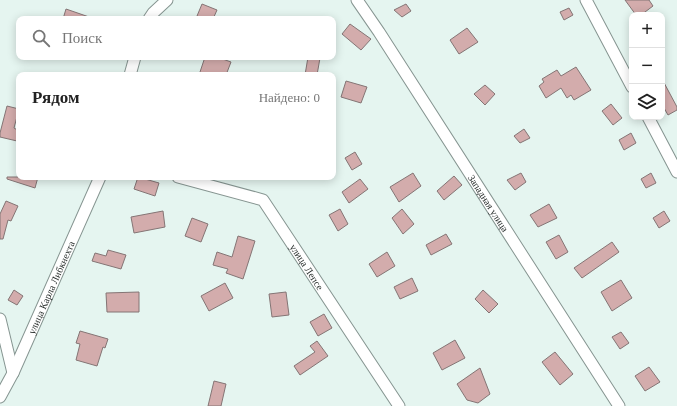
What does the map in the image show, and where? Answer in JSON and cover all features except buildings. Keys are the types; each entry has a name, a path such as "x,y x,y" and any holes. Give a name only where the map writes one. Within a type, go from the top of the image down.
{"street":[{"path":"152,16 167,0"},
{"name":"Западная улица","path":"357,0 384,39 619,406"},
{"path":"586,0 630,84"},
{"path":"131,72 134,60"},
{"path":"650,120 677,172"},
{"name":"улица Карла Либкнехта","path":"0,397 13,373 99,180"},
{"name":"улица Лепсе","path":"189,180 263,200 400,406"},
{"path":"0,319 13,373"}]}
